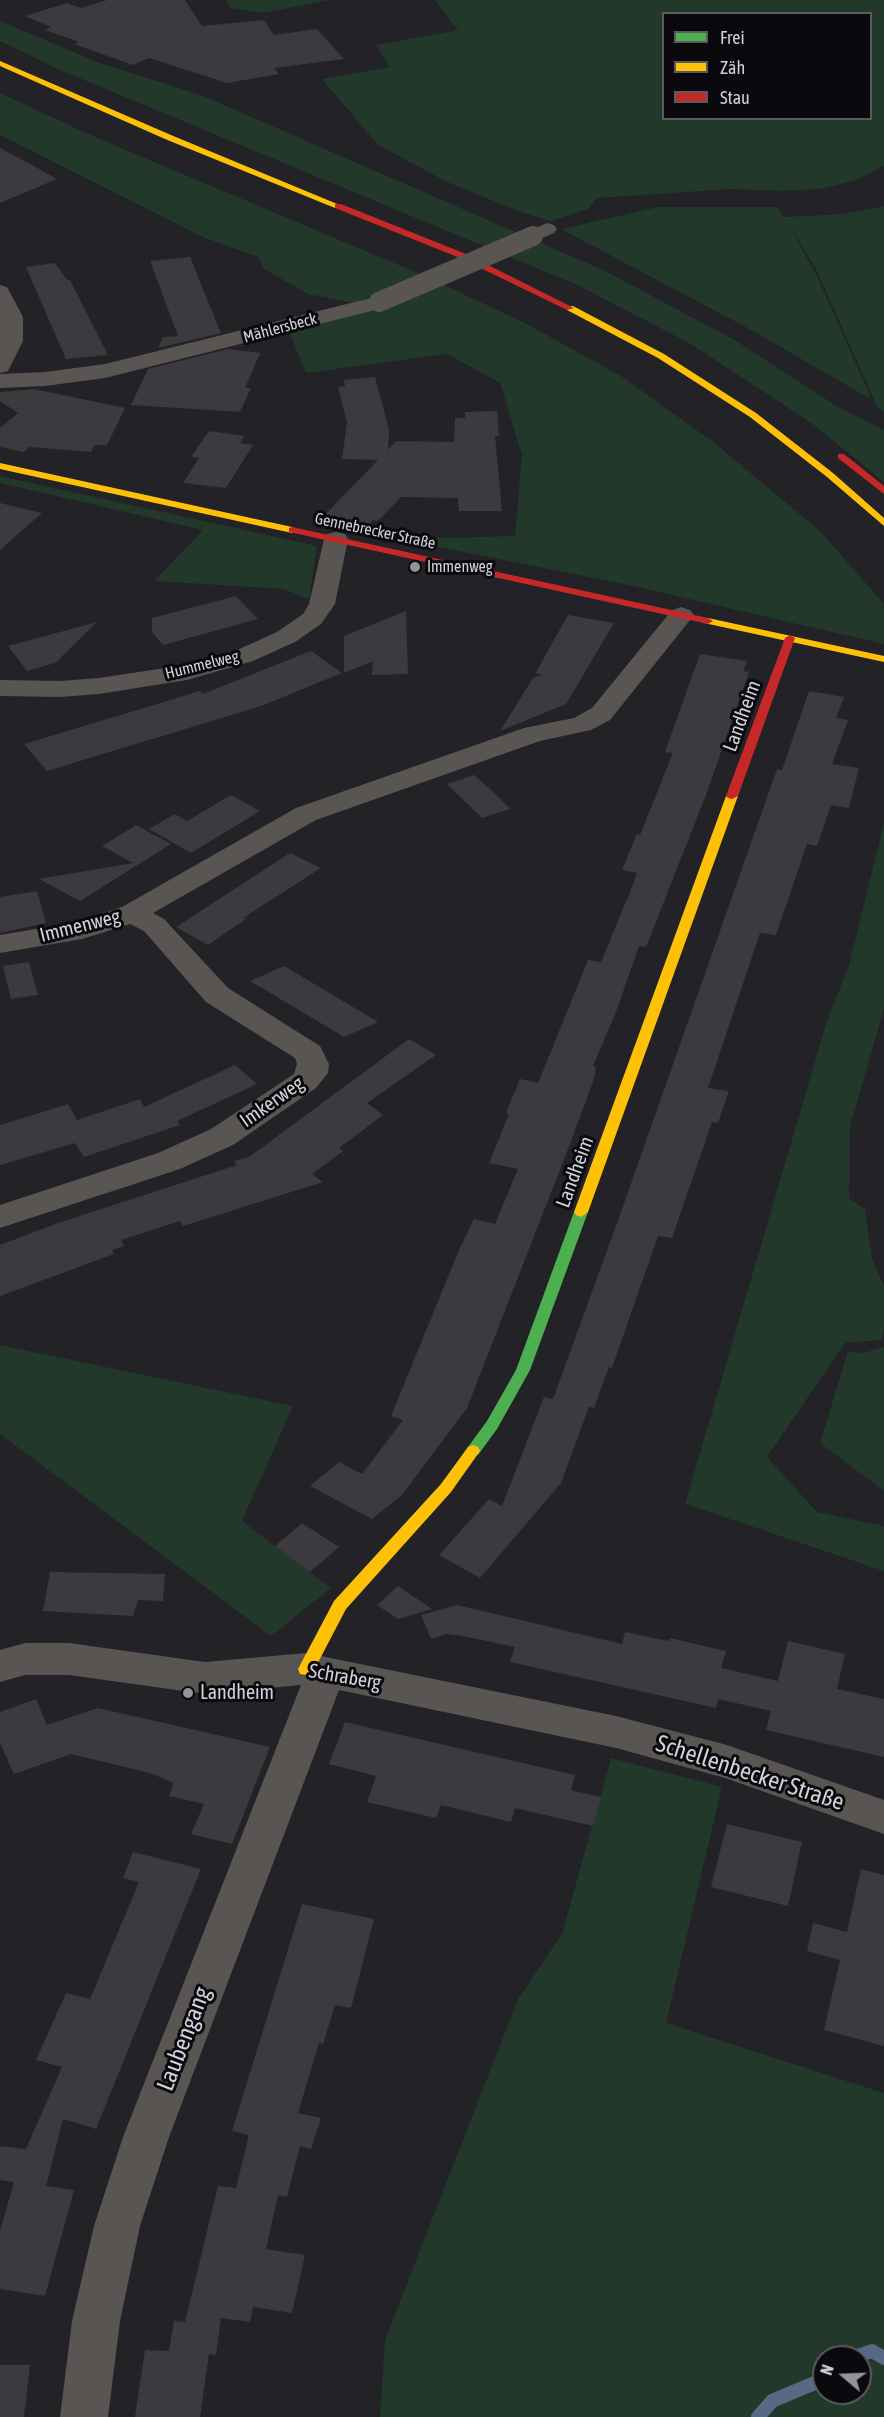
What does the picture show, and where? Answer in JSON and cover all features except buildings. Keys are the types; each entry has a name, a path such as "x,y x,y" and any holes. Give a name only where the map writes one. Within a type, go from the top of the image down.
{"main road":[{"path":"4,50 189,130"},
{"path":"0,63 168,137 463,256 590,316 661,356 753,415 830,475 884,523"},
{"path":"462,240 506,259"},
{"path":"828,446 884,491"},
{"name":"Gennebrecker Straße","path":"0,466 884,659"},
{"name":"Landheim","path":"316,1670 340,1605 446,1488 492,1425 523,1370 790,638"}],"street":[{"name":"Mählersbeck","path":"0,381 45,379 105,371 379,302 540,233"},
{"path":"0,291 12,317 12,341 0,366"},
{"name":"Hummelweg","path":"0,688 60,689 99,686 187,672 244,656 286,637 312,619 322,604 336,539"},
{"name":"Immenweg","path":"0,944 82,930 132,913 306,814 533,734 582,724 601,714 681,615"},
{"name":"Imkerweg","path":"0,1217 169,1161 222,1137 305,1081 312,1073 313,1064 309,1053 217,995 154,925 132,913"},
{"name":"Schraberg","path":"0,1666 25,1659 69,1659 205,1678 316,1670 616,1732"},
{"name":"Laubengang","path":"84,2417 98,2311 117,2226 146,2137 316,1670"},
{"name":"Schellenbecker Straße","path":"616,1732 727,1762 884,1817"}],"green space":[{"path":"226,0 330,0 262,13 231,8"},
{"path":"435,0 884,0 884,166 854,181 820,189 783,191 732,189 597,198 588,209 550,221 518,211 447,182 378,145 322,79 390,67 376,45 458,30"},
{"path":"0,21 97,62 201,95 605,271 733,339 835,405 884,430 884,482 814,425 691,344 575,284 55,68 0,41"},
{"path":"0,93 95,137 425,276 354,303 308,294 264,269 258,257 205,238 0,135"},
{"path":"884,206 884,412 874,404 876,404 815,267 789,225 817,276 872,400 753,331 561,229 658,207 778,207 783,217 843,214"},
{"path":"438,282 527,324 621,376 716,444 821,532 884,604 884,644 629,585 399,539 515,536 522,455 500,383 447,354 306,373 288,329"},
{"path":"0,476 317,546 309,599 283,589 154,581 203,530 0,483"},
{"path":"884,823 884,1009 850,1126 849,1198 865,1209 872,1259 884,1286 884,1330 882,1340 845,1343 767,1457 817,1512 884,1526 884,1571 685,1504 826,1024 849,965"},
{"path":"0,1345 293,1406 242,1521 331,1588 271,1636 0,1434"},
{"path":"884,1347 884,1491 820,1443 848,1351 863,1353"},
{"path":"611,1758 722,1787 666,2023 884,2093 884,2417 380,2417 385,2340 518,1999 562,1934"}],"waterway":[{"path":"872,2351 884,2358"},
{"path":"758,2417 772,2401 812,2384"}],"traffic: fast":[{"path":"473,1451 492,1425 523,1370 581,1212"}],"traffic: slow":[{"path":"0,63 168,137 338,206"},
{"path":"570,308 661,356 753,415 830,475 884,523"},
{"path":"0,466 292,530"},
{"path":"708,621 884,659"},
{"path":"581,1212 732,796"},
{"path":"306,1669 340,1605 446,1488 473,1451"}],"traffic: jam":[{"path":"338,206 463,256 570,308"},
{"path":"841,456 884,491"},
{"path":"292,530 708,621"},
{"path":"732,796 790,638"}],"place":[{"name":"Immenweg","path":"415,567"},
{"name":"Landheim","path":"188,1693"}]}
